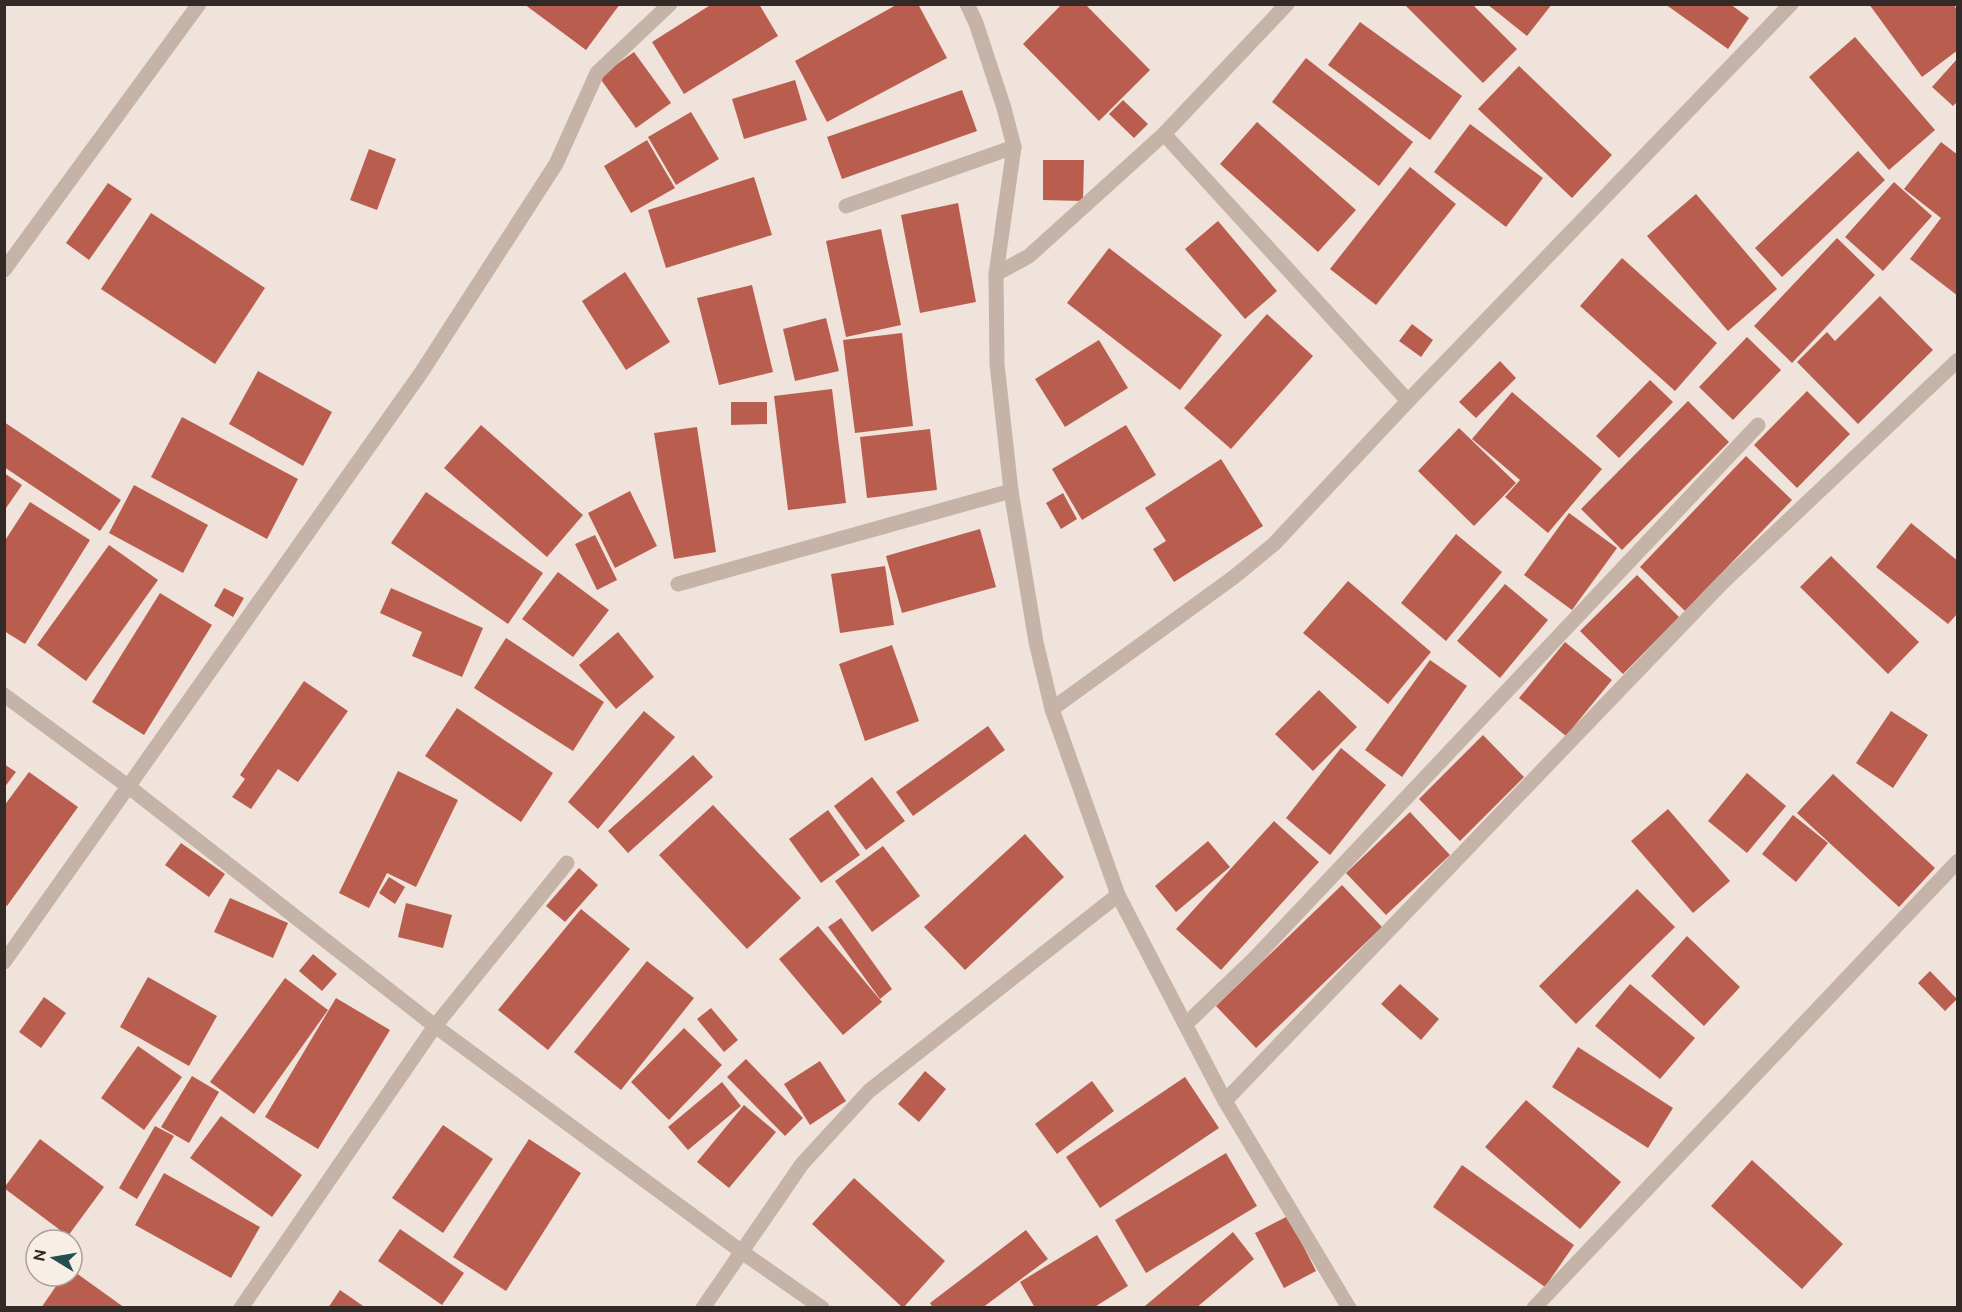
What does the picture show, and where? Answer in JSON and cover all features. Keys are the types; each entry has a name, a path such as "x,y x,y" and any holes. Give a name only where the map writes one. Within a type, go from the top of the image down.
{"street":[{"path":"4,270 199,4"},
{"path":"4,962 421,373 556,164 597,73 670,4"},
{"path":"967,4 976,23 1004,108 1014,147 996,274 997,364 1011,491 1036,642 1052,709 1118,895 1225,1101 1349,1308"},
{"path":"996,274 1029,256 1164,134 1287,4"},
{"path":"1052,709 1234,578 1274,544 1408,401 1791,4"},
{"path":"1164,134 1408,401"},
{"path":"846,206 1014,147"},
{"path":"1225,1101 1722,583 1958,360"},
{"path":"1185,1024 1253,960 1758,425"},
{"path":"678,584 1011,491"},
{"path":"4,695 129,787 435,1026 742,1252 822,1308"},
{"path":"1533,1308 1958,861"},
{"path":"240,1308 435,1026 567,863"},
{"path":"703,1308 802,1164 869,1091 1118,895"}],"building":[{"path":"524,4 620,4 586,50"},
{"path":"712,4 759,4 778,36 684,94 652,42"},
{"path":"898,4 918,4 947,58 827,122 795,61"},
{"path":"1062,4 1085,4 1150,70 1099,121 1023,44"},
{"path":"1404,4 1472,4 1517,49 1483,83"},
{"path":"1487,4 1552,4 1527,36"},
{"path":"1665,4 1730,4 1749,18 1728,49"},
{"path":"1869,4 1953,4 1958,11 1958,50 1922,77"},
{"path":"1360,22 1462,96 1430,140 1328,65"},
{"path":"1855,37 1935,130 1889,170 1809,77"},
{"path":"634,52 671,103 636,128 599,77"},
{"path":"1306,58 1413,142 1379,186 1272,102"},
{"path":"1958,58 1958,101 1953,106 1932,87"},
{"path":"1519,66 1612,155 1572,198 1478,109"},
{"path":"795,80 807,120 744,139 732,99"},
{"path":"962,90 977,131 842,179 827,137"},
{"path":"1123,100 1148,124 1134,138 1109,114"},
{"path":"691,112 719,159 676,185 648,137"},
{"path":"1257,122 1356,210 1318,252 1220,164"},
{"path":"1470,124 1543,178 1506,227 1434,172"},
{"path":"647,140 675,188 631,213 604,166"},
{"path":"1941,142 1958,155 1958,296 1910,259 1941,218 1904,189"},
{"path":"369,149 396,159 377,210 350,200"},
{"path":"1858,151 1885,180 1782,277 1755,248"},
{"path":"1043,160 1084,160 1083,201 1043,200"},
{"path":"1410,167 1456,204 1376,305 1330,269"},
{"path":"754,177 772,235 666,268 648,210"},
{"path":"1894,182 1932,216 1883,271 1845,237"},
{"path":"108,183 132,199 89,260 66,243"},
{"path":"1696,194 1777,289 1728,331 1647,236"},
{"path":"958,203 976,302 920,313 901,215"},
{"path":"151,213 265,288 215,364 101,289"},
{"path":"1218,221 1277,291 1245,319 1185,249"},
{"path":"881,229 901,325 846,337 826,241"},
{"path":"1837,238 1875,275 1792,363 1754,326"},
{"path":"1109,248 1222,335 1180,390 1067,303"},
{"path":"1622,258 1717,343 1675,391 1580,306"},
{"path":"625,272 670,342 626,370 582,301"},
{"path":"752,285 773,372 719,385 697,298"},
{"path":"1880,296 1933,350 1858,424 1797,362 1827,332 1835,341"},
{"path":"1267,314 1313,356 1231,449 1184,408"},
{"path":"826,318 839,371 795,381 783,329"},
{"path":"1412,324 1433,340 1421,357 1399,341"},
{"path":"902,333 913,426 855,433 843,340"},
{"path":"1747,337 1781,370 1733,420 1699,387"},
{"path":"1099,340 1128,388 1065,427 1035,379"},
{"path":"1500,361 1516,378 1476,418 1459,402"},
{"path":"258,371 332,412 303,466 229,424"},
{"path":"1650,380 1673,402 1619,458 1596,436"},
{"path":"832,389 846,503 788,510 774,396"},
{"path":"1807,391 1850,434 1797,488 1754,445"},
{"path":"1512,392 1602,469 1548,533 1505,497 1520,480 1472,439"},
{"path":"1688,401 1729,442 1622,550 1581,509"},
{"path":"731,402 767,402 767,424 731,425"},
{"path":"182,417 298,479 267,539 151,477"},
{"path":"4,422 121,500 100,531 4,467"},
{"path":"481,425 583,515 547,557 444,468"},
{"path":"1126,425 1156,475 1082,520 1052,469"},
{"path":"697,427 716,552 674,559 654,433"},
{"path":"1459,428 1516,483 1474,526 1418,471"},
{"path":"930,429 937,490 867,498 860,437"},
{"path":"1746,456 1792,500 1685,611 1640,567"},
{"path":"1221,459 1263,526 1174,582 1153,549 1166,541 1145,508"},
{"path":"4,473 22,485 4,511"},
{"path":"134,485 208,525 183,573 109,533"},
{"path":"630,491 657,546 615,568 588,513"},
{"path":"426,492 543,573 508,624 391,543"},
{"path":"1063,493 1077,519 1061,529 1046,503"},
{"path":"30,502 90,540 25,644 4,631 4,542"},
{"path":"1569,513 1617,548 1572,610 1524,575"},
{"path":"1911,523 1958,561 1958,613 1948,624 1876,567"},
{"path":"980,529 996,587 902,613 886,556"},
{"path":"1456,534 1502,572 1446,641 1401,603"},
{"path":"595,535 617,580 597,590 575,544"},
{"path":"109,545 158,580 86,681 37,645"},
{"path":"1831,556 1919,642 1888,674 1800,587"},
{"path":"885,566 894,625 840,633 831,574"},
{"path":"558,572 609,610 573,657 522,619"},
{"path":"1637,575 1679,617 1623,674 1580,631"},
{"path":"1348,581 1431,652 1388,704 1303,633"},
{"path":"1505,584 1548,620 1500,678 1457,641"},
{"path":"224,588 244,598 233,617 214,606"},
{"path":"391,588 483,628 462,677 412,656 422,632 380,613"},
{"path":"160,593 212,625 144,735 92,702"},
{"path":"618,632 654,677 616,709 579,665"},
{"path":"506,638 604,702 573,751 474,688"},
{"path":"1565,642 1612,680 1566,736 1519,698"},
{"path":"892,645 919,721 865,741 839,664"},
{"path":"1430,660 1467,686 1402,777 1365,750"},
{"path":"304,681 348,711 298,782 278,769 251,809 232,797 245,779 240,775"},
{"path":"1319,690 1357,727 1313,771 1275,734"},
{"path":"457,708 553,773 521,822 425,756"},
{"path":"644,711 675,737 598,829 568,802"},
{"path":"1891,711 1928,735 1893,788 1856,763"},
{"path":"988,726 1005,750 913,816 896,792"},
{"path":"1483,735 1524,777 1460,841 1419,799"},
{"path":"1341,748 1386,785 1330,855 1286,818"},
{"path":"693,755 713,777 628,853 608,831"},
{"path":"4,764 16,772 4,788"},
{"path":"398,771 458,800 416,887 387,873 369,908 339,893"},
{"path":"29,772 78,807 7,906 4,904 4,806"},
{"path":"1747,773 1786,806 1747,853 1708,821"},
{"path":"1833,774 1935,868 1899,907 1797,813"},
{"path":"872,777 905,821 866,850 834,806"},
{"path":"713,805 801,898 747,949 659,855"},
{"path":"1668,809 1730,881 1693,913 1631,841"},
{"path":"828,810 860,855 821,883 789,839"},
{"path":"1410,812 1450,855 1386,915 1346,873"},
{"path":"1793,815 1828,843 1796,882 1762,854"},
{"path":"1274,821 1319,862 1221,970 1176,929"},
{"path":"1025,834 1064,877 965,970 924,927"},
{"path":"1208,841 1230,867 1176,912 1155,886"},
{"path":"181,843 225,874 209,897 165,865"},
{"path":"883,846 920,896 872,932 835,881"},
{"path":"579,868 598,885 565,922 546,906"},
{"path":"389,877 405,887 395,904 379,893"},
{"path":"1342,885 1382,927 1256,1048 1216,1006"},
{"path":"1637,889 1675,927 1576,1024 1539,986"},
{"path":"230,898 288,923 273,958 214,932"},
{"path":"406,903 452,915 443,948 398,937"},
{"path":"581,909 630,949 548,1050 498,1010"},
{"path":"841,918 892,989 880,999 828,927"},
{"path":"818,926 882,1002 843,1035 779,959"},
{"path":"1687,936 1740,987 1704,1026 1651,976"},
{"path":"313,954 337,974 322,991 299,971"},
{"path":"647,961 694,998 621,1090 574,1052"},
{"path":"1930,971 1957,999 1945,1011 1918,983"},
{"path":"148,977 217,1016 189,1066 120,1027"},
{"path":"285,978 328,1010 254,1114 210,1082"},
{"path":"1400,984 1439,1019 1421,1040 1381,1004"},
{"path":"1630,984 1695,1038 1660,1079 1595,1026"},
{"path":"44,997 66,1013 41,1048 19,1032"},
{"path":"336,998 390,1030 318,1149 265,1117"},
{"path":"711,1008 738,1040 724,1052 697,1019"},
{"path":"684,1028 722,1065 669,1120 631,1082"},
{"path":"138,1046 182,1077 144,1130 101,1098"},
{"path":"1578,1047 1673,1108 1648,1148 1552,1087"},
{"path":"746,1059 803,1118 785,1136 727,1077"},
{"path":"820,1061 846,1101 810,1125 784,1084"},
{"path":"925,1071 946,1089 919,1122 898,1104"},
{"path":"192,1076 219,1092 189,1143 161,1127"},
{"path":"1185,1077 1219,1128 1100,1208 1066,1157"},
{"path":"1092,1081 1114,1111 1057,1154 1035,1124"},
{"path":"722,1082 741,1106 688,1150 668,1127"},
{"path":"1526,1100 1621,1182 1580,1229 1485,1147"},
{"path":"744,1105 776,1132 729,1188 697,1162"},
{"path":"221,1116 302,1175 272,1217 190,1158"},
{"path":"443,1125 493,1159 443,1233 392,1198"},
{"path":"155,1126 174,1136 137,1199 119,1188"},
{"path":"40,1139 104,1187 74,1228 57,1228 4,1188"},
{"path":"529,1139 581,1173 506,1291 453,1257"},
{"path":"1226,1153 1257,1206 1146,1273 1115,1220"},
{"path":"1752,1160 1843,1244 1802,1289 1711,1206"},
{"path":"1462,1165 1574,1245 1545,1287 1433,1207"},
{"path":"164,1173 260,1227 231,1278 135,1225"},
{"path":"854,1178 945,1261 903,1308 812,1224"},
{"path":"1288,1216 1316,1271 1284,1288 1255,1233"},
{"path":"400,1229 464,1273 442,1305 378,1261"},
{"path":"1026,1230 1048,1259 982,1308 933,1308 930,1303"},
{"path":"1233,1232 1254,1259 1196,1308 1147,1308 1145,1306"},
{"path":"1097,1235 1128,1286 1093,1308 1035,1308 1020,1282"},
{"path":"84,1279 125,1308 41,1308 55,1288 84,1288"},
{"path":"340,1290 366,1308 328,1308"}]}
